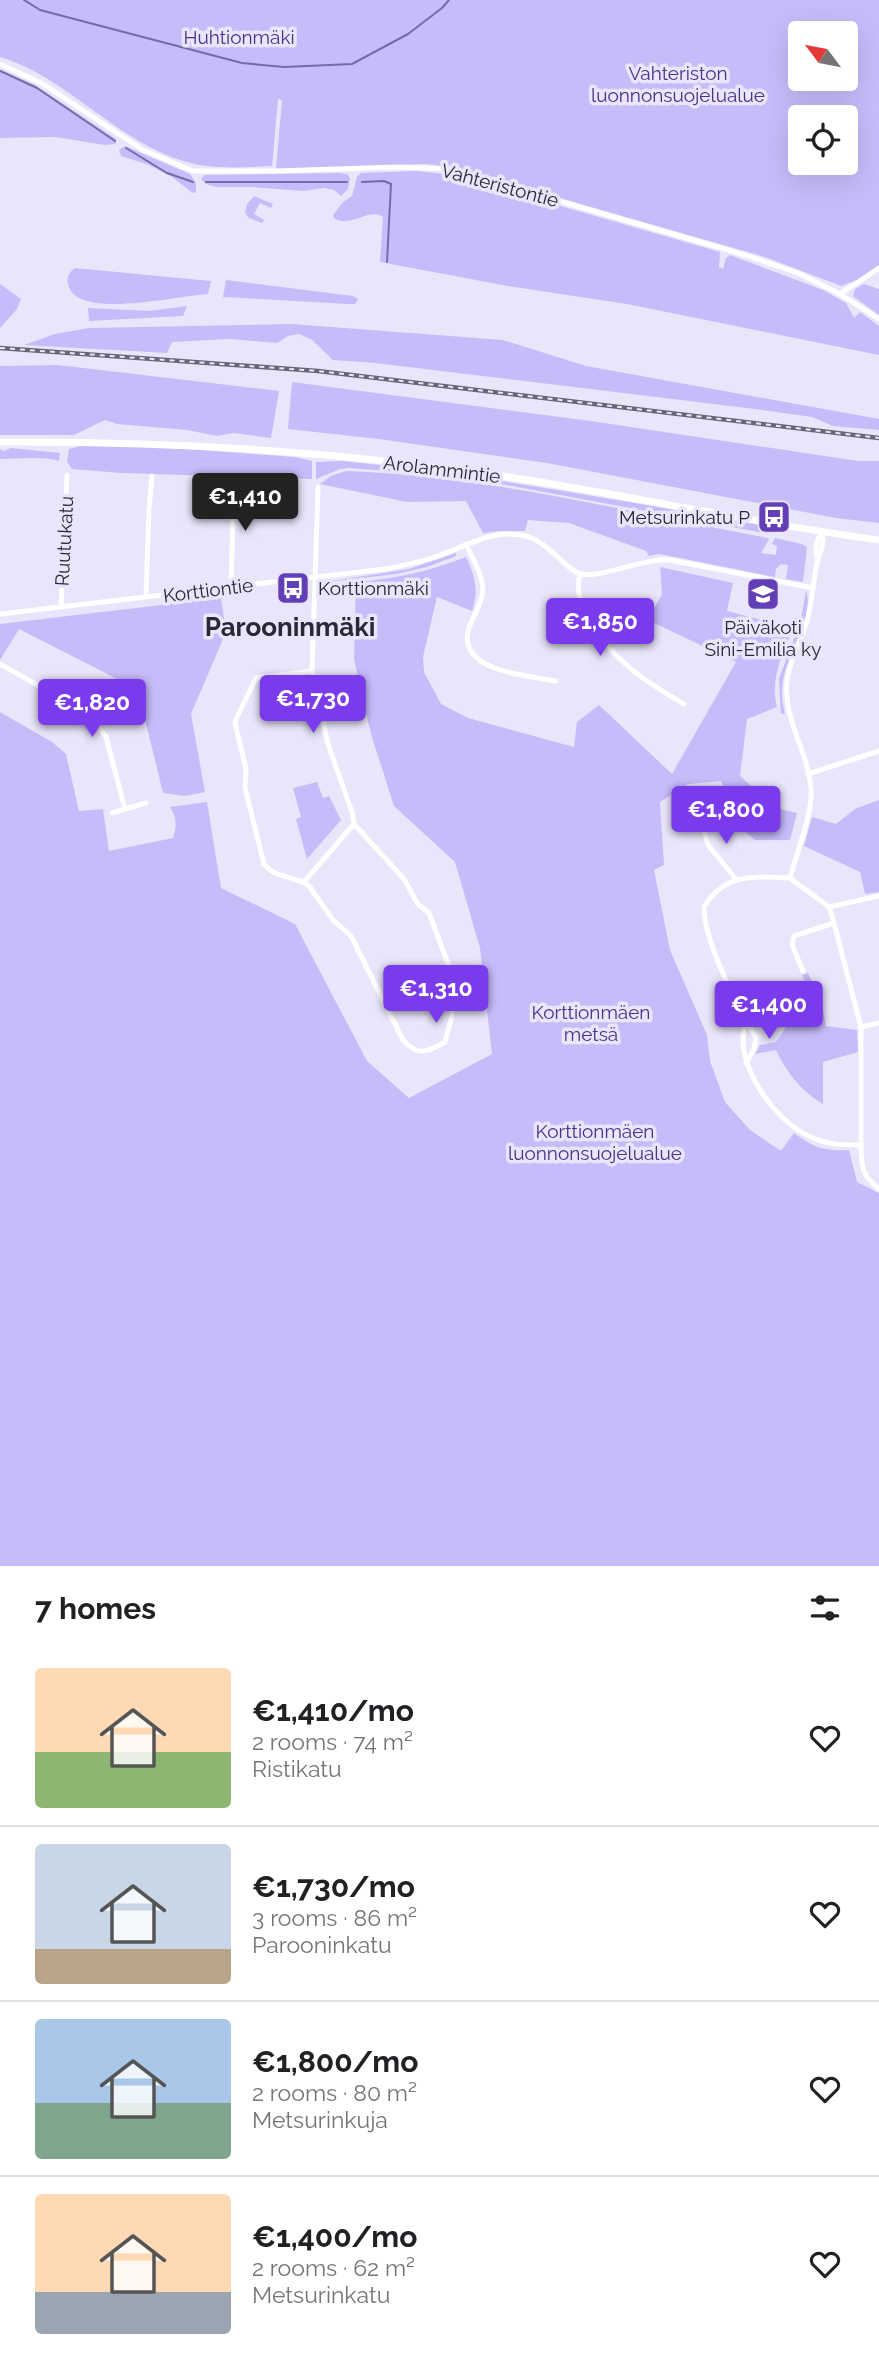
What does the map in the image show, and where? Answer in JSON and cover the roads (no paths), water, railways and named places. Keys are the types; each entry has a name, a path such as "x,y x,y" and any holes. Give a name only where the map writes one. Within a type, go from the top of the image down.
{"street":[{"name":"Vahteristontie","path":"0,64 43,84 143,150 194,170 228,172 397,167 449,169 745,255 798,273 840,294 879,319"},
{"path":"840,294 879,268"},
{"name":"Arolammintie","path":"0,442 199,446 388,462 561,485 879,540"},
{"name":"Ruutukatu","path":"61,607 67,475"},
{"path":"146,597 152,476"},
{"path":"231,587 234,479"},
{"path":"312,671 256,678 235,723 246,769 245,788 264,864 273,873 304,882 333,920 351,936 402,1040 408,1046 425,1052 444,1042 452,1016 449,966 429,913 417,903 404,879 354,824 328,744 312,671 318,487"},
{"path":"790,878 811,802 811,791 788,715 786,690 788,673 807,619 824,542 822,532"},
{"name":"Korttiontie","path":"0,614 397,567 433,558 495,535 523,535 549,547 569,568 580,574"},
{"path":"466,544 483,588 481,601 467,636 472,654 488,666 556,681"},
{"path":"684,704 649,684 605,644 578,596 580,574 658,559 813,588"},
{"path":"0,664 83,711 96,723 106,737 125,809"},
{"path":"808,774 879,751"},
{"path":"112,813 146,803"},
{"path":"304,882 354,824"},
{"path":"702,824 708,845 735,878"},
{"path":"746,1063 754,1049 756,1038 716,955 704,907 709,899 735,878 790,878 829,907 834,923 861,1027 862,1169 869,1181 879,1189"},
{"path":"829,907 879,896"},
{"path":"803,971 793,946 794,936 834,923"},
{"path":"746,1021 743,1036 746,1063 767,1099 803,1134 827,1143 861,1145"},
{"path":"861,1027 879,1023"}],"waterway":[{"path":"24,0 40,10 242,63 284,67 352,64 408,34 449,0"},
{"path":"0,71 37,88 115,141"},
{"path":"126,148 167,173 193,182"},
{"path":"362,182 384,181 391,184 387,262"},
{"path":"206,182 347,182"}],"railway":[{"path":"0,348 318,371 879,438"}],"place":[{"name":"Metsurinkatu P","path":"774,517"},
{"name":"Korttionmäki","path":"293,588"},
{"name":"Päiväkoti Sini-Emilia ky","path":"763,594"}],"district":[{"name":"Parooninmäki","path":"290,627"}],"park label":[{"name":"Huhtionmäki","path":"239,37"},
{"name":"Vahteriston luonnonsuojelualue","path":"678,84"},
{"name":"Korttionmäen metsä","path":"591,1023"},
{"name":"Korttionmäen luonnonsuojelualue","path":"595,1142"}]}
